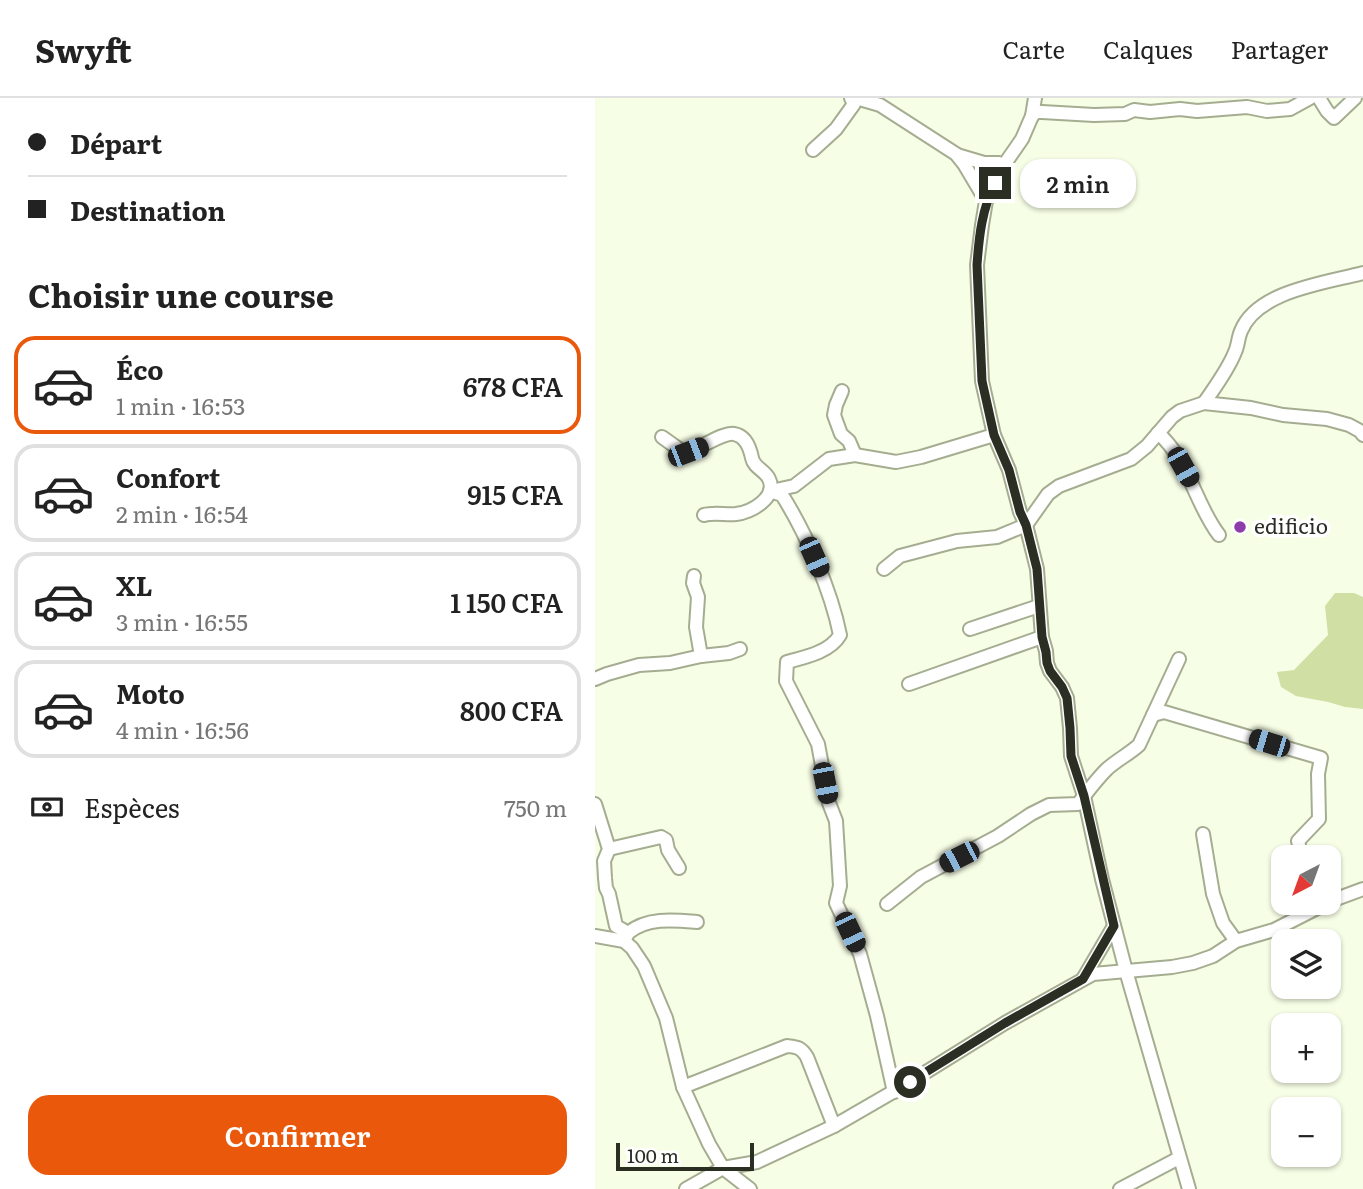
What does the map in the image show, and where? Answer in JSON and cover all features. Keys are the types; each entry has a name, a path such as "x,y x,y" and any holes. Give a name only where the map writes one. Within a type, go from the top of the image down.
{"street":[{"path":"813,150 835,129 854,104 851,98"},
{"path":"856,98 882,102 956,154 986,201"},
{"path":"1035,98 1033,116 986,201 977,265 982,381 994,435 1009,470 1037,569 1042,637 1047,663 1067,698 1071,756 1084,796 1114,926 1189,1189"},
{"path":"1033,116 1036,112 1094,115 1125,114 1134,110 1196,111 1247,107 1267,111 1290,109 1310,98"},
{"path":"1319,98 1334,118 1355,98"},
{"path":"956,154 984,163 1004,165"},
{"path":"1204,403 1236,351 1241,331 1258,309 1282,294 1363,273"},
{"path":"842,391 834,415 841,435 849,440 855,455"},
{"path":"884,569 899,556 957,541 997,537 1026,525 1048,494 1059,486 1131,459 1147,446 1172,417 1180,411 1204,403 1251,408 1283,415 1327,418 1362,430"},
{"path":"662,437 683,452 731,433 748,444 753,463 769,477 771,486 765,500 743,512 704,515"},
{"path":"1158,433 1166,440 1183,467 1209,522 1219,535"},
{"path":"770,491 795,485 829,458 855,455 897,463 994,435"},
{"path":"770,491 782,495 796,517 823,578 838,625 840,635 835,643 808,657 787,662 786,681 818,744 829,803 836,821 840,886 837,903 860,954 894,1092"},
{"path":"694,576 693,583 698,597 696,627 701,656"},
{"path":"970,629 1039,606"},
{"path":"909,684 1042,637"},
{"path":"595,679 639,665 670,663 740,649"},
{"path":"887,904 921,877 998,836 1031,814 1049,805 1079,804 1107,769 1139,745 1179,659"},
{"path":"1153,715 1164,712 1321,758 1318,774 1319,819 1298,841 1299,845"},
{"path":"595,804 609,849 604,861 600,890 609,894 616,926 644,966 666,1018 684,1087 709,1144 723,1168 750,1189"},
{"path":"1203,834 1213,894 1223,923 1236,942"},
{"path":"609,849 661,837 666,840 668,850 679,868"},
{"path":"1341,897 1363,889"},
{"path":"688,1189 723,1168 757,1162 834,1126 1005,1023 1093,974 1193,963 1213,956 1236,942 1274,930 1303,915"},
{"path":"595,936 626,937 636,926 656,921 697,922"},
{"path":"1083,979 1114,926"},
{"path":"684,1087 787,1046 797,1047 802,1049 807,1057 834,1126"},
{"path":"1120,1189 1179,1158"}],"green space":[{"path":"1335,593 1354,593 1363,597 1363,709 1296,696 1281,687 1277,672 1294,670 1328,635 1325,606"}],"place":[{"name":"edificio","path":"1240,527"}],"route":[{"path":"910,1082 1083,979 1114,926 1084,796 1071,756 1067,698 1047,663 1042,637 1037,569 1009,470 994,435 982,381 978,246 986,201 995,183"}]}
